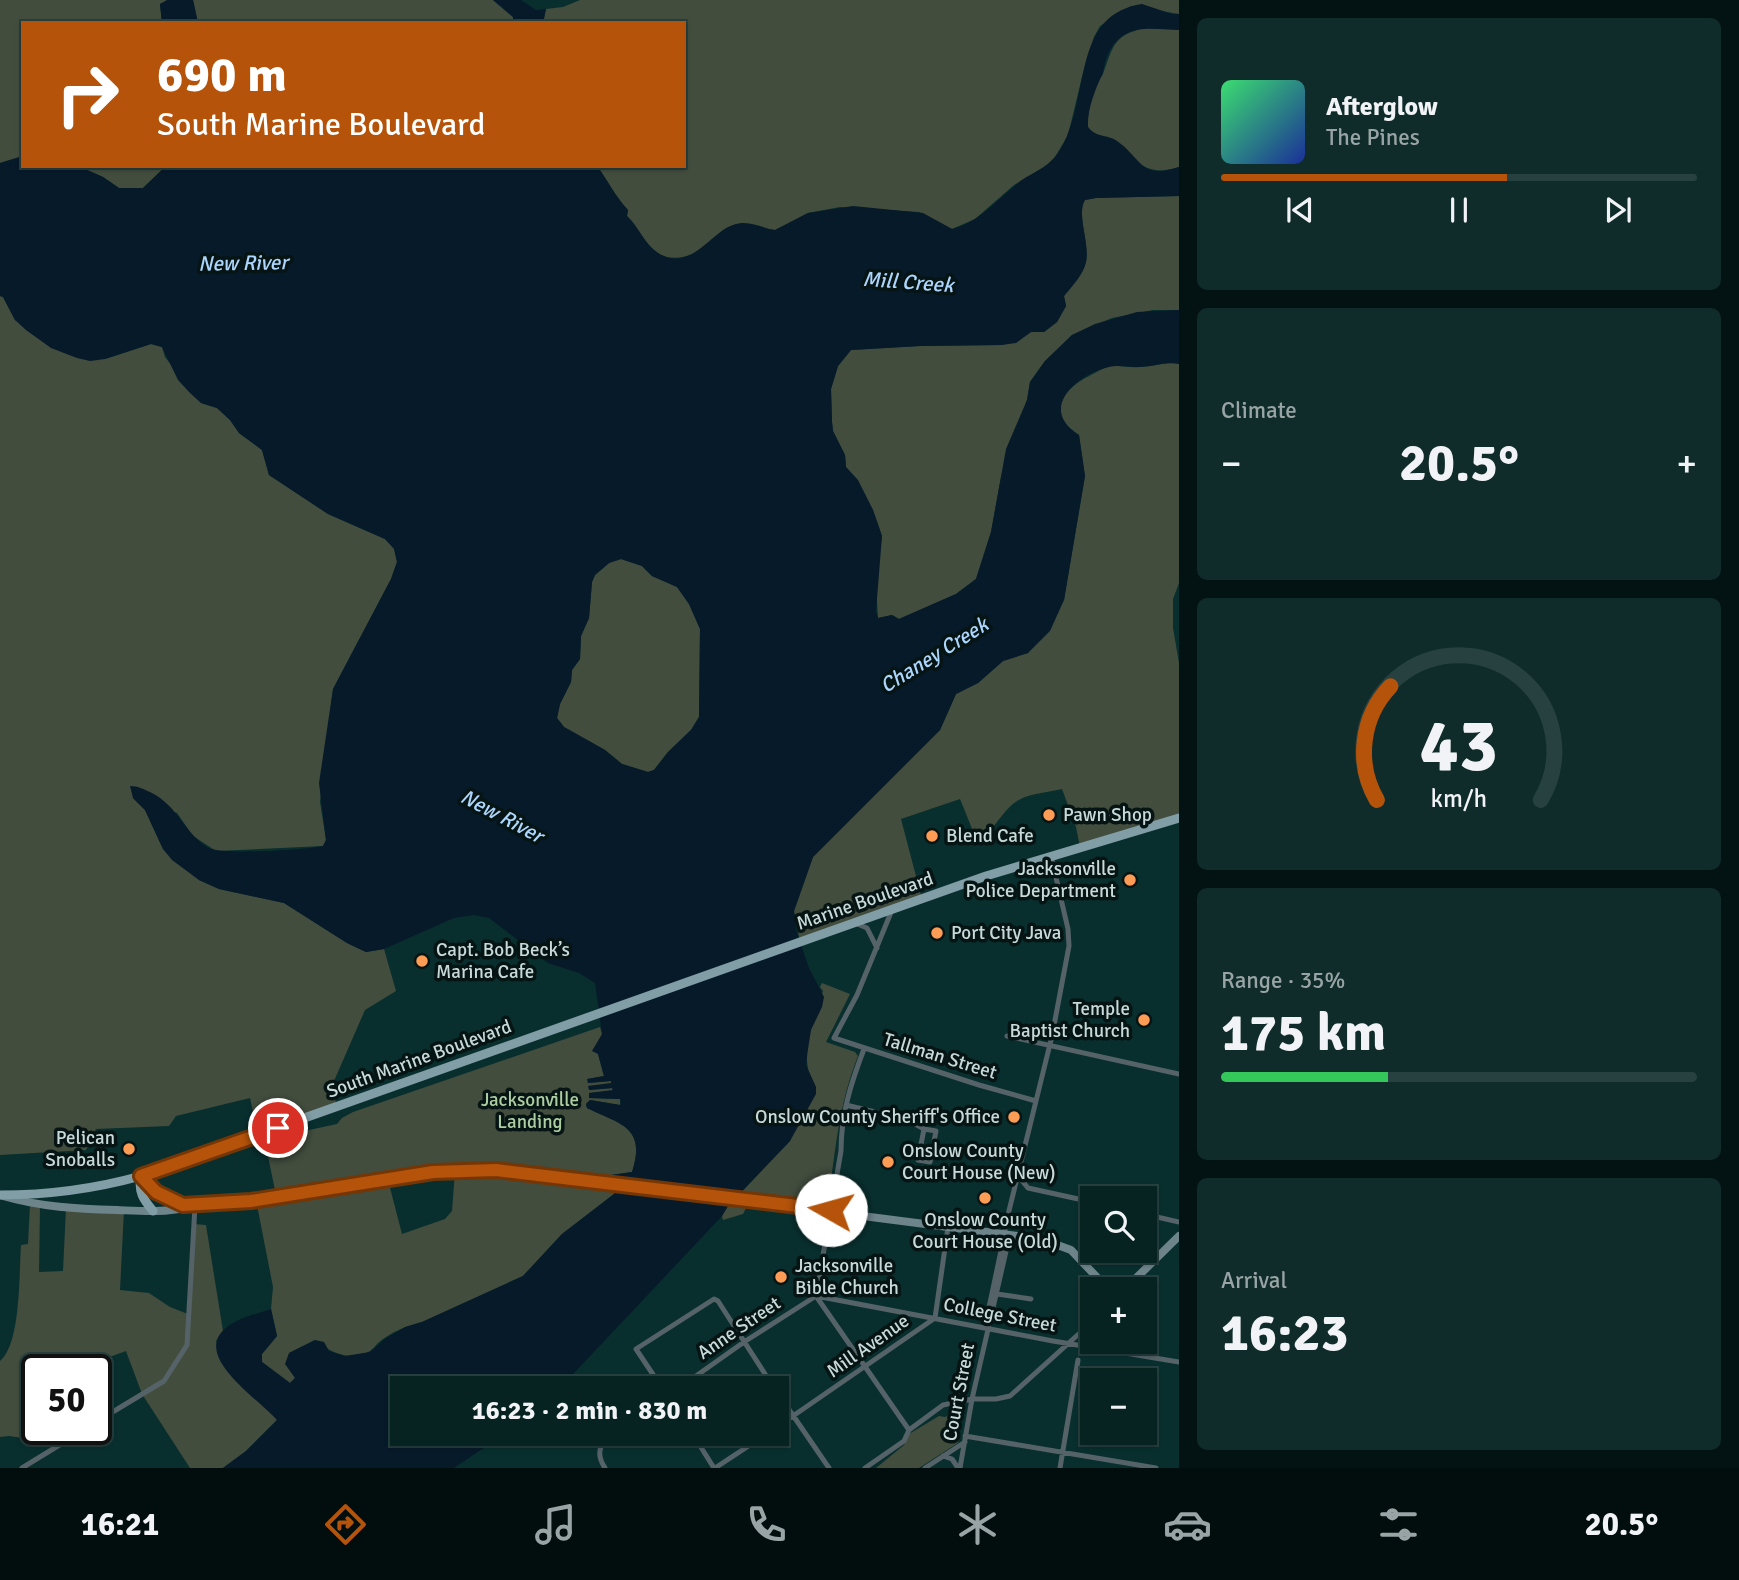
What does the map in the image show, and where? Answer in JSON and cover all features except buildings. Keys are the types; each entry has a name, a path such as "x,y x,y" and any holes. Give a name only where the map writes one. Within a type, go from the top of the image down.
{"main road":[{"name":"Marine Boulevard","path":"566,1026 1051,856 1179,818"},
{"name":"South Marine Boulevard","path":"0,1195 75,1191 141,1176 566,1026"},
{"path":"0,1195 30,1204 66,1208 174,1211 433,1172 496,1170 831,1210 1066,1248 1097,1277"},
{"path":"141,1176 156,1192 171,1201 195,1206"},
{"path":"141,1176 139,1187 142,1198 153,1212"},
{"path":"1137,1277 1179,1236"}],"street":[{"name":"Court Street","path":"959,1468 1007,1247 1005,1227 1049,1047 1069,946 1068,929 1051,856"},
{"path":"877,948 892,910"},
{"path":"854,923 867,928 877,948"},
{"name":"Tallman Street","path":"877,948 857,995 834,1038 1036,1101"},
{"path":"1007,1036 1179,1074"},
{"path":"864,1049 846,1105 816,1296 909,1430"},
{"path":"846,1105 908,1120 924,1129 936,1131 930,1162 918,1160 924,1129"},
{"path":"1019,1177 1028,1188 1080,1199"},
{"path":"112,1412 164,1381 187,1345 195,1206"},
{"path":"1157,1217 1179,1222"},
{"name":"Mill Avenue","path":"789,1420 935,1318 948,1227"},
{"name":"Court Street","path":"988,1325 989,1308 1005,1238"},
{"path":"997,1294 1031,1299"},
{"name":"College Street","path":"816,1296 988,1325 1070,1344 1179,1362"},
{"name":"Anne Street","path":"696,1376 816,1296"},
{"path":"654,1376 636,1349 714,1299 718,1301 766,1376"},
{"path":"865,1468 904,1441 909,1430 943,1405 1010,1396 1080,1334"},
{"path":"1060,1468 1078,1360"},
{"path":"789,1411 829,1468"},
{"path":"925,1468 965,1439 1156,1468"},
{"path":"22,1468 60,1445"},
{"path":"596,1468 603,1466 602,1446"},
{"path":"700,1446 714,1468 748,1446"},
{"path":"943,1456 951,1459 959,1468"}],"green space":[{"path":"0,0 170,0 160,4 162,21 21,21 21,157 0,163"},
{"path":"193,0 493,0 513,17 513,21 198,21"},
{"path":"580,0 1179,0 1179,14 1131,6 1100,26 1082,77 1068,135 1054,159 1014,185 975,219 952,229 919,212 840,207 808,213 775,230 734,225 722,231 702,249 690,255 670,258 649,245 627,216 628,210 598,168 686,168 686,21 543,21 546,9 563,7"},
{"path":"1145,28 1179,30 1179,167 1170,169 1155,170 1143,166 1117,142 1096,134 1088,127 1093,93 1112,49 1126,34"},
{"path":"83,168 164,168 143,188 119,188"},
{"path":"1179,196 1179,310 1153,310 1112,318 1072,335 1045,361 1030,382 1027,400 1001,477 991,532 976,579 956,594 899,619 892,615 878,618 876,587 882,536 873,510 857,480 846,467 845,455 833,431 831,389 838,366 851,350 1001,345 1016,342 1031,332 1044,332 1057,322 1066,306 1064,296 1085,267 1087,254 1082,213 1085,200"},
{"path":"0,296 15,320 105,359 151,344 162,347 165,357 201,403 217,408 239,433 262,450 269,475 328,514 385,539 394,548 397,562 391,579 333,689 320,802 326,840 323,846 216,851 193,836 177,813 133,798 145,810 163,849 199,880 219,889 284,903 366,952 384,949 396,991 365,1010 334,1081 336,1107 258,1135 250,1098 176,1116 169,1126 96,1129 86,1150 0,1155"},
{"path":"1172,362 1179,364 1179,583 1173,599 1173,628 1179,663 1179,818 1080,847 1076,827 1062,789 1019,800 1006,811 989,833 975,836 960,799 901,819 922,899 800,942 794,911 813,857 940,730 956,694 978,683 1003,661 1028,653 1064,600 1085,476 1079,435 1063,419 1062,402 1066,395 1081,381 1109,367 1143,367"},
{"path":"621,559 642,566 652,576 677,587 689,604 700,629 699,717 691,730 654,770 648,772 622,764 605,750 564,727 557,718 560,704 571,682 572,670 580,659 581,636 589,618 592,582 595,575 609,563"},
{"path":"822,983 850,994 826,1042 855,1052 858,1056 842,1111 828,1201 753,1194 743,1214 723,1220 722,1216 728,1206 790,1141 805,1115 816,1087 810,1076 807,1052 823,991 820,987"},
{"name":"Jacksonville Landing","path":"600,1027 602,1034 598,1054 604,1076 588,1079 588,1083 611,1081 612,1084 589,1086 589,1090 612,1088 613,1091 590,1093 590,1098 620,1099 620,1105 590,1100 586,1104 587,1108 619,1123 633,1136 636,1157 632,1172 604,1176 508,1165 454,1164 275,1190 266,1147 309,1130 337,1124 353,1112"},
{"path":"455,1171 616,1184 614,1194 562,1234 523,1276 399,1330 363,1354 341,1354 315,1340 289,1353 295,1378 290,1383 262,1362 262,1354 277,1336 271,1309 273,1287 256,1200 388,1180 402,1234 445,1219 452,1211"},
{"path":"30,1204 40,1205 39,1272 63,1271 66,1208 124,1210 120,1290 149,1293 170,1307 188,1314 194,1224 206,1225 223,1331 216,1341 277,1420 246,1451 223,1468 190,1468 142,1394 126,1351 112,1356 21,1354 21,1438 0,1437 0,1361 12,1340 19,1290 21,1245 28,1244"},
{"path":"964,1406 958,1443 919,1468 876,1468 904,1445 909,1434 939,1416 945,1417"}],"water":[{"path":"167,0 193,0 198,21 162,21 160,4"},
{"path":"493,0 521,0 536,10 546,9 543,21 513,21 513,17"},
{"path":"1142,4 1179,14 1179,30 1136,30 1127,33 1112,47 1090,107 1088,127 1094,133 1117,141 1149,169 1156,171 1179,167 1179,196 1085,200 1082,213 1087,254 1085,267 1064,296 1066,306 1057,322 1044,332 1031,332 1016,343 1001,345 851,350 838,366 831,389 833,431 845,455 846,467 858,480 882,536 876,611 878,618 892,615 899,619 956,594 976,579 991,532 1006,449 1027,400 1030,382 1045,361 1072,335 1095,324 1137,312 1179,310 1179,364 1112,366 1085,377 1066,394 1061,414 1067,425 1079,435 1085,476 1064,600 1050,631 1028,653 1003,661 978,683 956,694 940,730 813,857 794,911 796,930 809,968 824,997 811,1030 806,1065 816,1087 816,1094 790,1141 571,1376 390,1376 390,1446 487,1446 454,1468 223,1468 246,1451 277,1420 222,1364 217,1351 217,1339 226,1328 241,1319 271,1309 277,1336 262,1354 262,1362 290,1383 295,1378 285,1364 289,1353 315,1340 324,1342 329,1351 345,1356 370,1352 405,1327 422,1322 523,1276 562,1234 614,1194 617,1177 604,1176 632,1172 636,1145 627,1129 587,1108 586,1104 590,1100 620,1105 621,1102 620,1099 589,1098 589,1093 613,1090 589,1090 588,1086 611,1083 588,1083 587,1079 604,1076 598,1054 592,1051 602,1034 595,983 579,973 548,963 489,918 474,915 454,918 384,949 366,952 284,903 219,889 199,880 172,860 163,849 145,810 133,798 130,786 160,798 193,835 209,848 246,851 323,846 326,840 319,783 333,689 391,579 397,562 394,549 385,539 328,514 269,475 262,450 239,433 217,408 201,403 190,393 178,380 162,347 151,344 105,359 90,361 51,348 15,320 0,296 0,163 21,157 21,168 83,168 119,188 143,188 164,168 598,168 645,240 658,253 669,258 690,255 724,229 739,223 775,230 808,213 853,206 923,213 952,229 979,216 1021,181 1048,164 1057,154 1074,114 1095,37 1105,22 1121,10","holes":["621,559 642,566 652,576 677,587 689,604 700,629 699,717 691,730 654,770 648,772 622,764 605,750 564,727 557,718 560,704 571,682 572,670 580,659 581,636 589,618 595,575 609,563"]}],"place":[{"name":"Pawn Shop","path":"1049,815"},
{"name":"Blend Cafe","path":"932,836"},
{"name":"Jacksonville Police Department","path":"1130,880"},
{"name":"Port City Java","path":"937,933"},
{"name":"Capt. Bob Beck’s Marina Cafe","path":"422,961"},
{"name":"Temple Baptist Church","path":"1144,1020"},
{"name":"Onslow County Sheriff's Office","path":"1014,1117"},
{"name":"Pelican Snoballs","path":"129,1149"},
{"name":"Onslow County Court House (New)","path":"888,1162"},
{"name":"Onslow County Court House (Old)","path":"985,1198"},
{"name":"Jacksonville Bible Church","path":"781,1277"}],"route":[{"path":"278,1128 141,1176 156,1192 171,1201 195,1206 251,1201 433,1172 496,1170 831,1210"}],"water label":[{"name":"New River","path":"243,263"},
{"name":"Mill Creek","path":"908,282"},
{"name":"Chaney Creek","path":"934,655"},
{"name":"New River","path":"502,816"}]}
